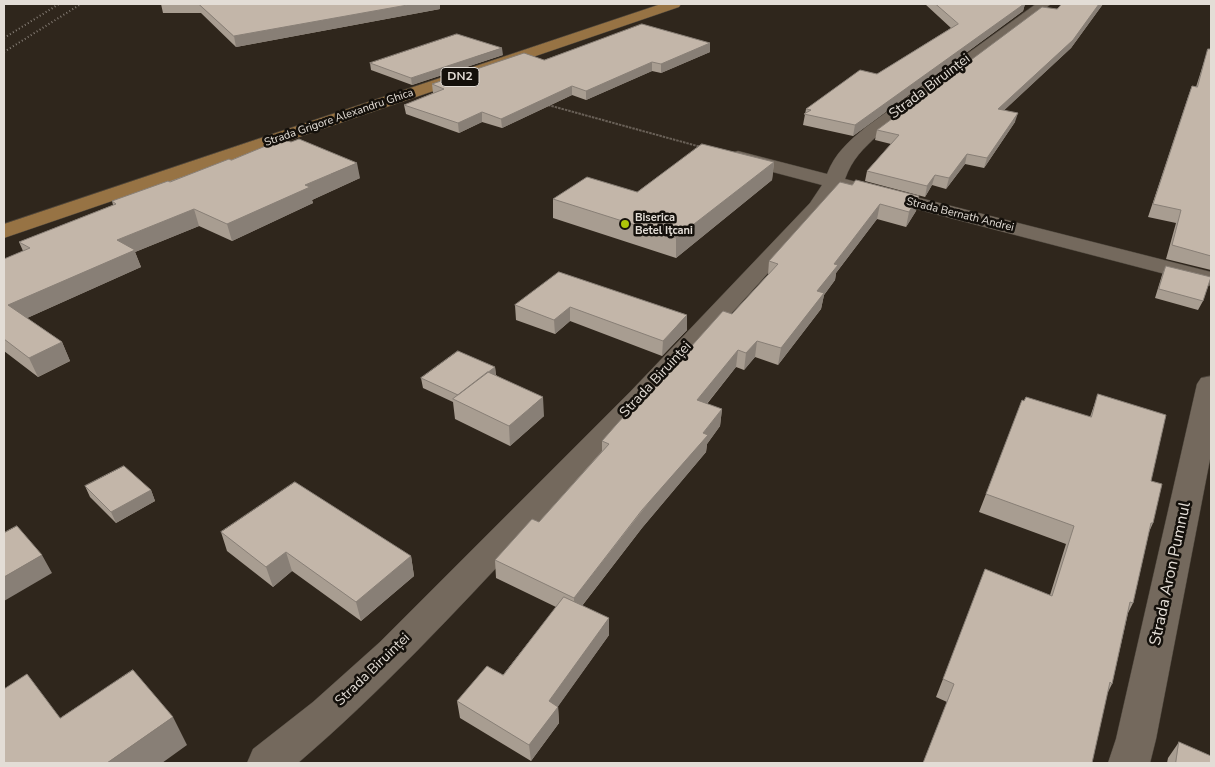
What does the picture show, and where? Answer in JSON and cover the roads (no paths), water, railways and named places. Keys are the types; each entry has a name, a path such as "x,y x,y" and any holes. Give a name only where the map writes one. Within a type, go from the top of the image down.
{"main road":[{"name":"Strada Grigore Alexandru Ghica","path":"4,232 674,4"},
{"path":"4,221 590,23 648,13"},
{"path":"4,248 625,31 648,13"}],"street":[{"name":"Strada Biruinței","path":"268,763 327,714 393,652 640,398 817,207 834,182 840,165 850,150 872,131 1044,4"},
{"name":"Strada Bernath Andrei","path":"709,150 1211,279"},
{"name":"Strada Aron Pumnul","path":"1129,763 1138,729 1211,384"}],"railway":[{"path":"4,38 59,4"},
{"path":"4,52 81,4"}],"place":[{"name":"Biserica Betel Iţcani","path":"625,224"}]}
